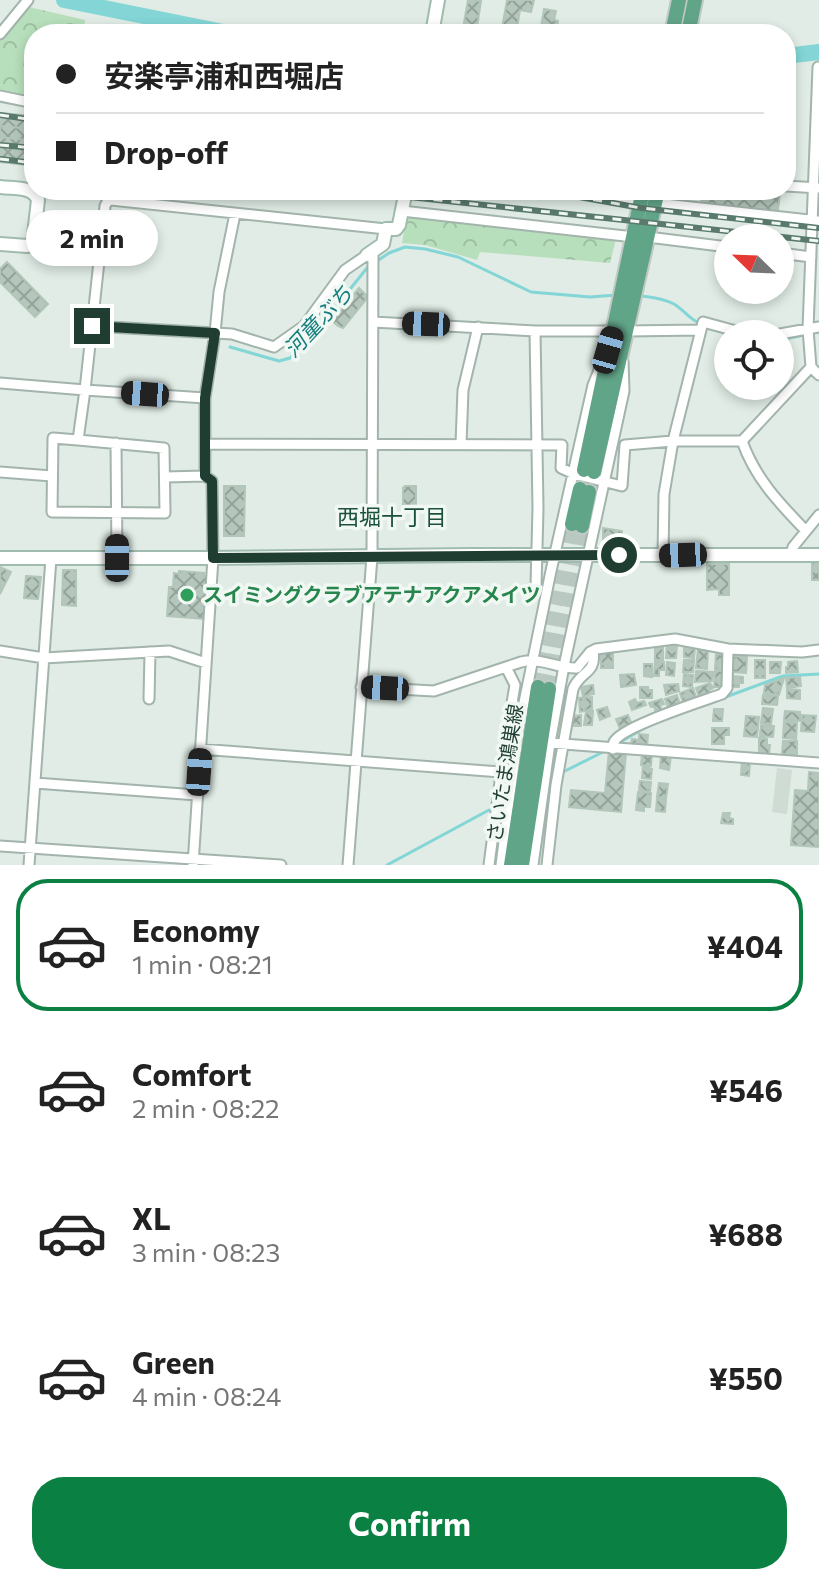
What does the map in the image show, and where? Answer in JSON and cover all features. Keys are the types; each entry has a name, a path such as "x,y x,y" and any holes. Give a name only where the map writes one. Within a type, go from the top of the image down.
{"main road":[{"path":"434,24 438,0"},
{"path":"674,24 679,0"},
{"path":"690,24 695,0"},
{"path":"0,187 24,190"},
{"path":"0,244 27,246 33,243 38,200"},
{"path":"372,258 384,243 386,229 394,230 397,227 404,200"},
{"path":"589,475 648,200"},
{"path":"577,525 585,490"},
{"path":"0,558 819,555"},
{"name":"さいたま鴻巣線","path":"511,865 544,688 522,865"}],"street":[{"path":"0,34 27,1"},
{"path":"818,67 815,221 811,257 814,282 808,334 811,367 819,375"},
{"path":"0,96 24,101"},
{"path":"796,186 816,187"},
{"path":"676,200 815,221"},
{"path":"78,440 107,202 386,229"},
{"path":"402,211 714,245"},
{"path":"205,476 205,398 219,292 235,214"},
{"path":"794,255 811,257"},
{"path":"92,326 232,334 274,347 304,326 345,270 372,258 372,557 348,865"},
{"path":"373,322 535,331 714,329"},
{"path":"461,444 463,390 478,327"},
{"path":"663,556 664,494 673,441 702,327"},
{"path":"794,334 808,334 819,327"},
{"path":"535,331 536,586"},
{"path":"206,444 562,445 561,468 622,486 625,445 742,441 811,367"},
{"path":"0,383 205,398"},
{"path":"53,438 78,440 164,448 165,513 52,512 53,438"},
{"path":"742,441 750,463 777,501 806,531"},
{"path":"116,443 117,558"},
{"path":"0,472 52,476"},
{"path":"533,865 550,743 589,554 589,475"},
{"path":"489,865 506,772 534,659 554,555 589,475"},
{"path":"165,477 205,476 212,481 213,558 190,863"},
{"path":"791,555 793,547 819,515"},
{"path":"29,865 51,558"},
{"path":"361,687 434,691 534,659 577,668 593,651 675,639 728,649 819,650"},
{"path":"613,749 616,738 648,721 722,694 727,688 728,649"},
{"path":"0,651 44,658 169,651 206,663"},
{"path":"547,865 556,785 574,686 592,666 593,651"},
{"path":"149,699 150,652"},
{"path":"501,865 515,685 506,667"},
{"path":"550,743 819,763"},
{"path":"200,749 506,772"},
{"path":"35,783 197,795"},
{"path":"0,846 190,863 281,865"}],"shaded area":[{"path":"777,768 792,770 787,814 772,812"}],"green space":[{"path":"29,7 85,20 84,24 24,24 24,98 0,94 0,41"},
{"path":"407,214 507,229 616,239 610,263 480,252 477,260 425,245 402,243"}],"building":[{"path":"468,0 481,1 478,24 464,24"},
{"path":"507,0 534,0 531,12 520,10 518,24 503,24"},
{"path":"544,9 556,11 554,20 558,24 542,24"},
{"path":"0,113 24,115 24,165 0,162"},
{"path":"0,126 24,128 24,140 0,137"},
{"path":"702,200 779,200 776,212 701,204"},
{"path":"7,262 48,304 35,317 0,282 0,269"},
{"path":"359,288 368,297 343,328 338,326 332,321"},
{"path":"224,486 245,486 244,536 224,536"},
{"path":"405,486 416,486 416,509 403,507"},
{"path":"603,528 622,531 622,549 603,549"},
{"path":"812,561 819,561 819,580 812,580"},
{"path":"707,564 729,564 729,595 719,595 719,589 707,590"},
{"path":"0,567 11,572 0,594"},
{"path":"63,570 76,570 76,606 62,605"},
{"path":"179,571 208,576 205,619 167,616 169,587 173,587 174,573 179,574"},
{"path":"26,576 41,577 38,599 24,598"},
{"path":"667,643 677,644 676,658 666,658"},
{"path":"655,646 663,646 663,660 655,660"},
{"path":"684,646 695,647 694,658 684,657"},
{"path":"698,649 708,650 707,669 696,668"},
{"path":"601,652 613,652 613,668 601,668"},
{"path":"716,654 725,655 724,670 715,669"},
{"path":"733,656 747,657 746,673 732,672"},
{"path":"684,660 694,660 693,672 683,672"},
{"path":"755,660 765,660 765,678 755,678"},
{"path":"797,661 798,672 786,673 788,662"},
{"path":"655,662 664,662 664,670 659,670 659,676 654,676"},
{"path":"667,662 675,663 674,676 666,675"},
{"path":"770,662 781,662 780,673 770,673"},
{"path":"644,664 652,664 652,677 644,676"},
{"path":"696,671 713,672 712,681 695,682"},
{"path":"715,671 724,671 723,687 714,687"},
{"path":"634,674 636,685 621,687 620,675"},
{"path":"684,674 693,675 692,687 683,686"},
{"path":"732,676 743,677 739,687 731,687"},
{"path":"800,677 801,686 787,688 786,678"},
{"path":"784,678 779,695 764,693 765,685"},
{"path":"710,683 713,688 709,690 710,693 699,697 696,688"},
{"path":"678,684 679,691 666,695 664,685"},
{"path":"593,685 594,694 583,696 581,687"},
{"path":"640,687 652,690 652,698 640,698"},
{"path":"693,688 696,697 683,702 680,693"},
{"path":"787,689 800,690 800,699 787,698"},
{"path":"677,695 677,705 668,708 665,699"},
{"path":"763,695 778,696 777,705 762,704"},
{"path":"592,697 592,709 580,712 579,698"},
{"path":"635,699 637,703 644,701 646,705 632,710 629,702"},
{"path":"662,699 662,711 656,713 649,703"},
{"path":"607,707 610,716 600,720 597,710"},
{"path":"763,708 773,709 771,724 761,723"},
{"path":"714,709 723,709 722,721 713,721"},
{"path":"593,711 592,725 584,725 586,712"},
{"path":"785,711 800,712 800,721 784,720"},
{"path":"581,715 581,726 570,726 572,716"},
{"path":"628,715 632,725 620,729 616,719"},
{"path":"802,715 816,716 814,732 801,731"},
{"path":"746,716 759,717 757,737 744,736"},
{"path":"784,722 797,723 796,739 783,738"},
{"path":"761,725 774,726 773,737 760,736"},
{"path":"712,728 729,728 729,735 724,735 724,744 712,744"},
{"path":"639,734 648,735 647,746 631,745 632,739 639,740"},
{"path":"759,738 767,739 769,754 759,754"},
{"path":"783,741 797,741 797,754 782,754"},
{"path":"609,751 626,753 621,812 569,807 571,790 605,793"},
{"path":"642,754 652,755 651,766 641,765"},
{"path":"661,755 671,756 669,770 660,768"},
{"path":"742,761 750,762 749,776 741,775"},
{"path":"643,766 652,769 651,779 642,778"},
{"path":"809,772 819,773 819,847 791,845 795,790 808,791"},
{"path":"640,781 651,782 650,792 639,790"},
{"path":"659,783 668,784 666,798 657,797"},
{"path":"638,792 651,793 650,807 644,807 644,811 636,810"},
{"path":"657,798 666,799 665,812 656,811"},
{"path":"723,813 730,813 733,824 721,823"}],"waterway":[{"path":"64,0 183,24"},
{"path":"796,55 819,52"},
{"name":"河童ぶち","path":"230,347 279,361 290,358 318,329 367,268 389,253 405,247 458,257 531,292 590,297 617,295"},
{"path":"641,296 674,304 701,324"},
{"path":"794,337 819,332"},
{"path":"723,698 783,676 819,674"},
{"path":"617,744 648,726"},
{"path":"565,771 607,750"},
{"path":"387,865 489,810"}],"tunnel":[{"path":"538,687 572,524"},
{"path":"549,689 582,526"}],"railway":[{"path":"0,115 24,119"},
{"path":"0,145 24,147"},
{"path":"0,159 24,162"},
{"path":"437,200 819,241"},
{"path":"596,200 819,228"}],"place":[{"name":"スイミングクラブアテナアクアメイツ","path":"187,595"}],"district":[{"name":"西堀十丁目","path":"392,517"}],"route":[{"path":"92,326 215,333 205,398 205,476 212,481 213,558 619,555"}]}
